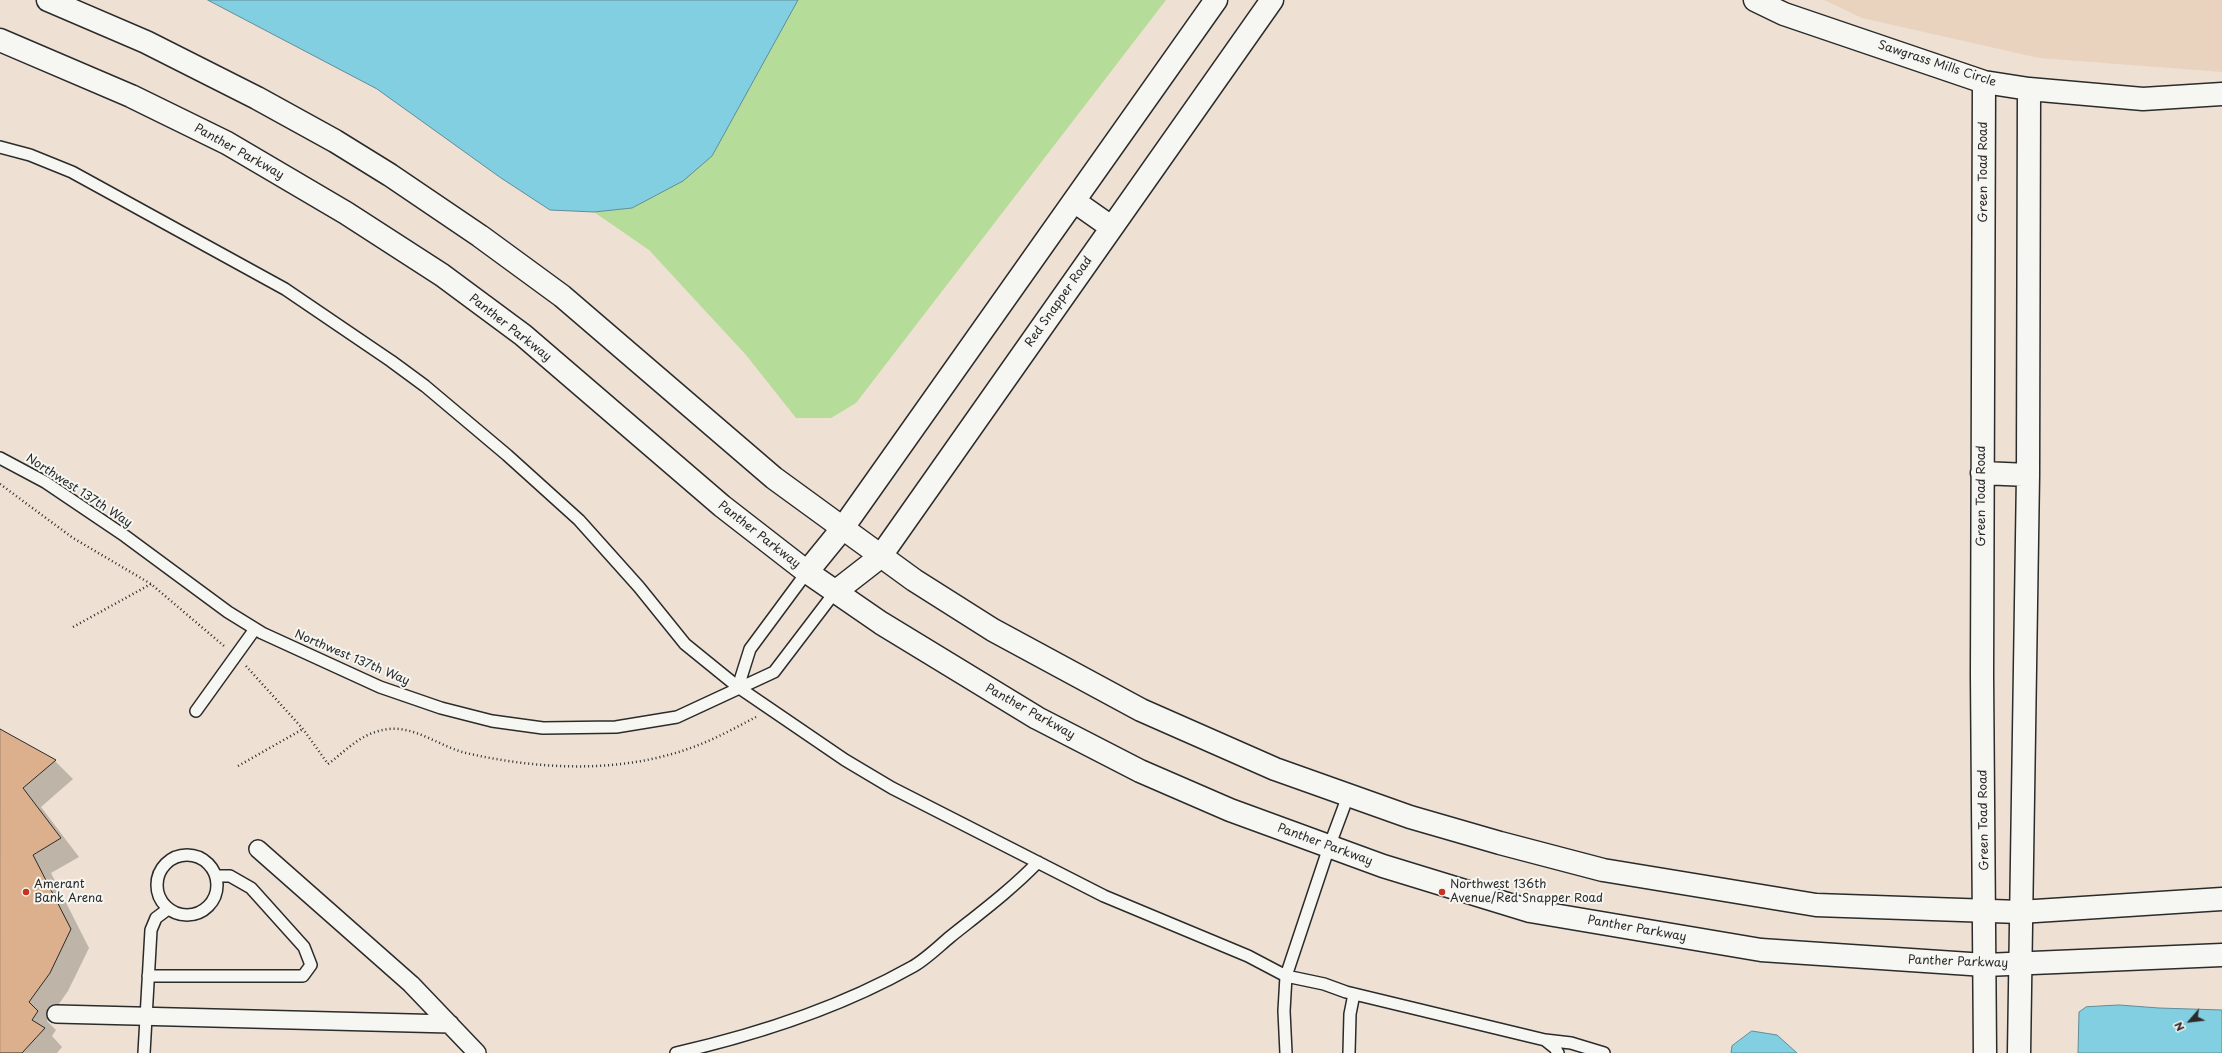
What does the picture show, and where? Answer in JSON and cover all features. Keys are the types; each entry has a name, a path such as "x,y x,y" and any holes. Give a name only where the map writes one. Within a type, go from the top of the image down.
{"main road":[{"path":"48,0 146,42 257,98 335,141 435,204 562,296 627,350 757,464 880,557 993,630 1142,710 1251,759 1348,796 1448,829 1603,870 1816,905 2020,912 2222,899"},
{"path":"807,572 842,528 1216,0"},
{"name":"Red Snapper Road","path":"835,592 880,557 1272,0"},
{"name":"Sawgrass Mills Circle","path":"1755,0 1784,14 1984,82 2029,89 2143,99 2222,94"},
{"name":"Panther Parkway","path":"0,40 131,96 227,143 346,214 442,275 523,335 700,487 807,572 835,592 925,652 1038,718 1190,793 1328,847 1403,873 1530,911 1761,950 1985,965 2222,954"},
{"name":"Green Toad Road","path":"1984,82 1982,473 1985,1053"},
{"path":"2019,1053 2028,475 2029,89"},
{"path":"1074,201 1111,227"},
{"path":"1982,473 2028,475"}],"street":[{"path":"258,849 411,984 477,1053"},
{"path":"56,1014 450,1024"}],"lane":[{"path":"0,147 30,155 72,172 285,289 391,361 425,386 507,455 579,520 639,587 686,644 738,687 770,710 892,788 1104,896 1248,956 1286,976 1324,984 1354,994 1545,1040 1571,1043 1604,1053"},
{"name":"Northwest 137th Way","path":"0,458 52,486 125,536 172,572 255,628 380,687 441,708 492,721 543,728 616,727 677,717 738,687 774,672 835,592"},
{"path":"738,687 750,649 807,572"},
{"path":"196,711 255,628"},
{"path":"1286,1053 1284,1011 1286,976 1328,847 1348,796"},
{"path":"191,855 201,859 210,866 216,876 217,886 215,898 204,910 189,916 178,914 168,909 160,900 157,884 161,868 169,860 179,856 191,855"},
{"path":"676,1053 772,1025 844,1000 913,967 978,915 1038,862"},
{"path":"148,976 303,976 311,965 304,946 250,888 230,876 216,876"},
{"path":"144,1053 150,930 156,918 168,909"},
{"path":"1349,1053 1350,1014 1354,994"},
{"path":"1545,1040 1555,1048 1558,1053"}],"path":[{"path":"0,484 73,538 152,584 236,656 303,729 328,764 356,740 371,732 404,728 464,752 510,762 557,766 609,765 654,758 696,746 770,710"},
{"path":"73,627 152,584"},
{"path":"238,766 303,729"}],"shaded area":[{"path":"1824,0 2222,0 2222,72 2039,58 1862,18"}],"green space":[{"path":"798,0 1166,0 856,403 831,418 796,418 746,355 649,250 594,212 632,208 712,156"}],"water":[{"path":"208,0 798,0 712,156 683,181 632,208 594,212 550,210 501,178 377,89"},
{"path":"2119,1005 2222,1010 2222,1053 2078,1053 2079,1012 2086,1007"},
{"path":"1752,1031 1777,1035 1797,1053 1731,1053 1732,1046"}],"building":[{"name":"Amerant Bank Arena","path":"0,729 56,760 23,788 61,838 33,855 71,929 50,973 29,1002 38,1011 32,1020 45,1028 22,1053 0,1053"}],"place":[{"name":"Amerant Bank Arena","path":"26,892"},
{"name":"Northwest 136th Avenue/Red Snapper Road","path":"1442,892"}]}
